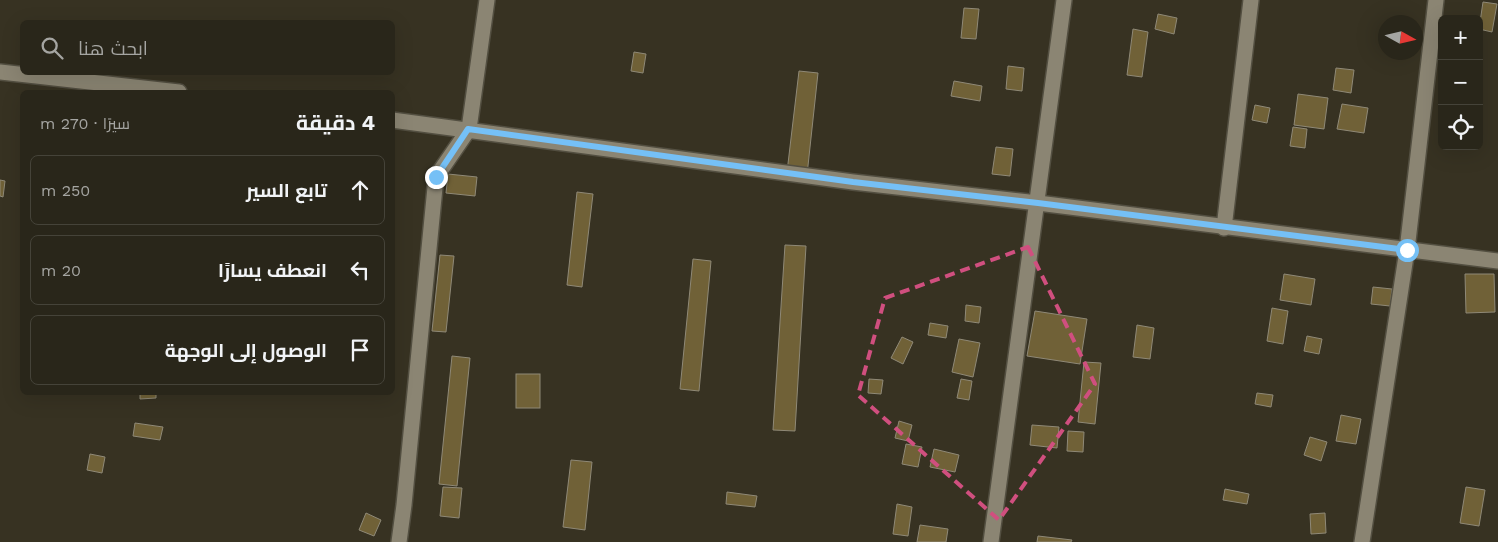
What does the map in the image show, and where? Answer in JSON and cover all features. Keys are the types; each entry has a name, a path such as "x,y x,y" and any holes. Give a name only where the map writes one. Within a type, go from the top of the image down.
{"street":[{"path":"398,542 404,506 436,177 468,129 487,0"},
{"path":"990,542 1038,203 1064,0"},
{"path":"1224,228 1251,0"},
{"path":"1362,542 1407,250 1436,0"},
{"path":"0,72 20,74"},
{"path":"27,75 161,90"},
{"path":"395,120 853,182 1038,203 1224,228 1498,261"}],"highlighted area":[{"path":"1028,247 1095,384 999,520 858,395 885,298"}],"building":[{"path":"1483,2 1497,4 1492,32 1483,30 1483,15 1481,15"},
{"path":"964,8 979,9 976,39 961,38"},
{"path":"1158,14 1177,18 1174,34 1155,29"},
{"path":"1133,29 1148,32 1142,77 1127,75"},
{"path":"634,52 646,54 643,73 631,71"},
{"path":"1008,66 1024,68 1022,91 1006,89"},
{"path":"1336,68 1354,70 1351,93 1333,90"},
{"path":"799,71 818,73 807,175 787,172"},
{"path":"954,81 982,86 980,101 951,96"},
{"path":"1298,94 1328,98 1324,129 1294,125"},
{"path":"1342,104 1368,108 1364,133 1337,129"},
{"path":"1255,105 1270,108 1267,123 1252,120"},
{"path":"1293,127 1307,129 1305,148 1290,146"},
{"path":"996,147 1013,149 1010,176 992,174"},
{"path":"448,174 477,177 475,196 446,193"},
{"path":"0,180 5,181 3,197 0,196"},
{"path":"577,192 593,194 582,287 567,285"},
{"path":"785,245 806,246 795,431 773,430"},
{"path":"440,255 454,256 446,332 432,331"},
{"path":"693,259 711,261 699,391 680,389"},
{"path":"1284,274 1315,279 1311,305 1280,300"},
{"path":"1465,274 1494,274 1495,312 1466,313"},
{"path":"1373,287 1392,289 1390,306 1371,304"},
{"path":"966,305 981,307 979,323 965,321"},
{"path":"1272,308 1288,311 1283,344 1267,341"},
{"path":"1035,311 1087,319 1080,364 1027,356"},
{"path":"930,323 948,326 946,338 928,335"},
{"path":"1137,325 1154,328 1150,359 1133,357"},
{"path":"1307,336 1322,339 1319,354 1304,351"},
{"path":"902,337 913,342 903,364 891,358"},
{"path":"959,339 980,343 973,377 952,372"},
{"path":"452,356 470,358 457,486 439,484"},
{"path":"1084,362 1101,363 1095,424 1078,422"},
{"path":"516,374 540,374 540,408 516,408"},
{"path":"869,379 883,380 881,394 868,393"},
{"path":"961,379 972,381 969,400 957,398"},
{"path":"1257,393 1273,395 1271,407 1255,404"},
{"path":"140,395 156,395 156,398 140,399"},
{"path":"1341,415 1361,419 1356,444 1336,441"},
{"path":"899,421 912,425 908,441 895,438"},
{"path":"135,423 163,427 160,440 133,436"},
{"path":"1032,425 1059,427 1057,448 1030,445"},
{"path":"1068,431 1084,432 1083,452 1067,451"},
{"path":"1310,437 1327,442 1321,461 1304,455"},
{"path":"906,444 922,447 918,467 902,464"},
{"path":"934,449 959,455 955,472 930,467"},
{"path":"90,454 105,457 102,473 87,470"},
{"path":"571,460 592,462 585,530 563,527"},
{"path":"443,487 462,488 459,518 440,516"},
{"path":"1466,487 1485,490 1479,526 1460,523"},
{"path":"1225,489 1249,494 1247,504 1223,500"},
{"path":"727,492 757,496 755,507 726,504"},
{"path":"897,504 912,507 908,536 893,534"},
{"path":"366,513 381,520 374,536 359,530"},
{"path":"1325,513 1326,533 1311,534 1310,514"},
{"path":"920,525 948,529 946,542 917,542"},
{"path":"1038,536 1072,540 1071,542 1037,542"}],"route":[{"path":"436,177 468,129 853,182 1038,203 1407,250"}]}
